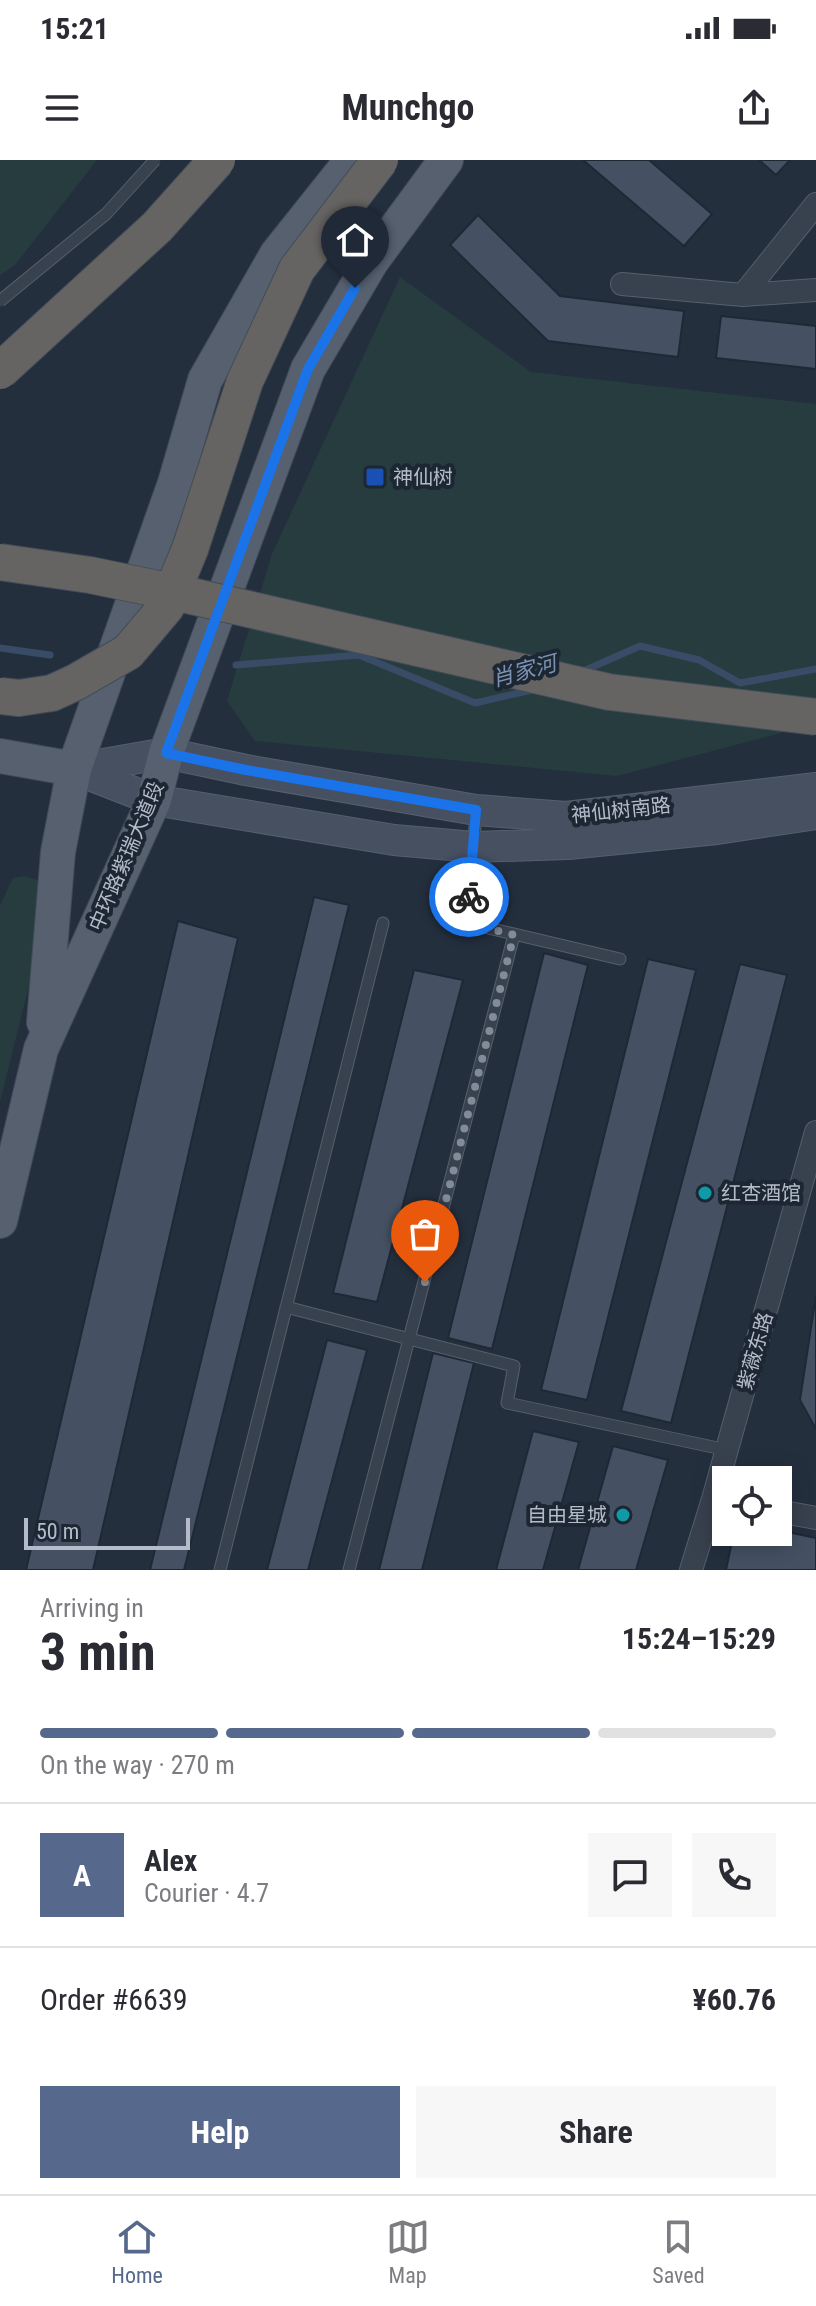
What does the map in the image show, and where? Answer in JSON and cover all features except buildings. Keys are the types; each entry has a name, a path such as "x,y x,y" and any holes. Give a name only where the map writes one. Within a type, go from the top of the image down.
{"highway":[{"path":"0,371 157,227 217,160"},
{"path":"0,696 19,698 52,693 76,682 128,652 166,607 190,549 245,381 297,269 380,160"},
{"path":"0,562 90,575 187,595 609,692 816,717"}],"main road":[{"path":"41,1049 58,852 74,769 175,483 205,380 277,254 352,160"},
{"name":"中环路紫瑞大道段","path":"0,1221 41,1049 154,800 166,753 308,369 371,262 446,160"},
{"name":"神仙树南路","path":"0,756 74,769 166,753 476,810 566,817 816,788"},
{"path":"74,769 154,800 394,840 474,847 568,844 717,829 816,814"}],"street":[{"path":"743,295 816,204"},
{"path":"622,284 743,295 816,290"},
{"name":"紫薇东路","path":"725,1466 816,1132"},
{"path":"792,1514 816,1518"},
{"name":"紫薇东路","path":"691,1570 712,1519"}],"lane":[{"path":"0,301 106,214 155,160"},
{"path":"476,810 467,923 620,959"},
{"path":"220,1570 383,923"},
{"path":"349,1570 514,935"},
{"path":"286,1307 514,1366 507,1403 727,1450"}],"green space":[{"path":"0,160 97,160 15,265 0,275"},
{"path":"400,277 531,372 816,404 816,724 617,776 255,741 227,701 272,554"},
{"path":"24,876 54,885 0,1102 0,905 13,878"}],"waterway":[{"name":"肖家河","path":"581,672 640,646 699,660 740,683 816,669"},
{"name":"肖家河","path":"0,648 50,655"},
{"name":"肖家河","path":"236,665 359,655 475,703 532,690"}],"way so far":[{"path":"425,1282 514,935 467,923 469,897"}],"place":[{"name":"神仙树","path":"375,477"},
{"name":"红杏酒馆","path":"705,1193"},
{"name":"自由星城","path":"623,1515"}],"route":[{"path":"355,288 308,369 166,753 476,810 469,897"}]}
